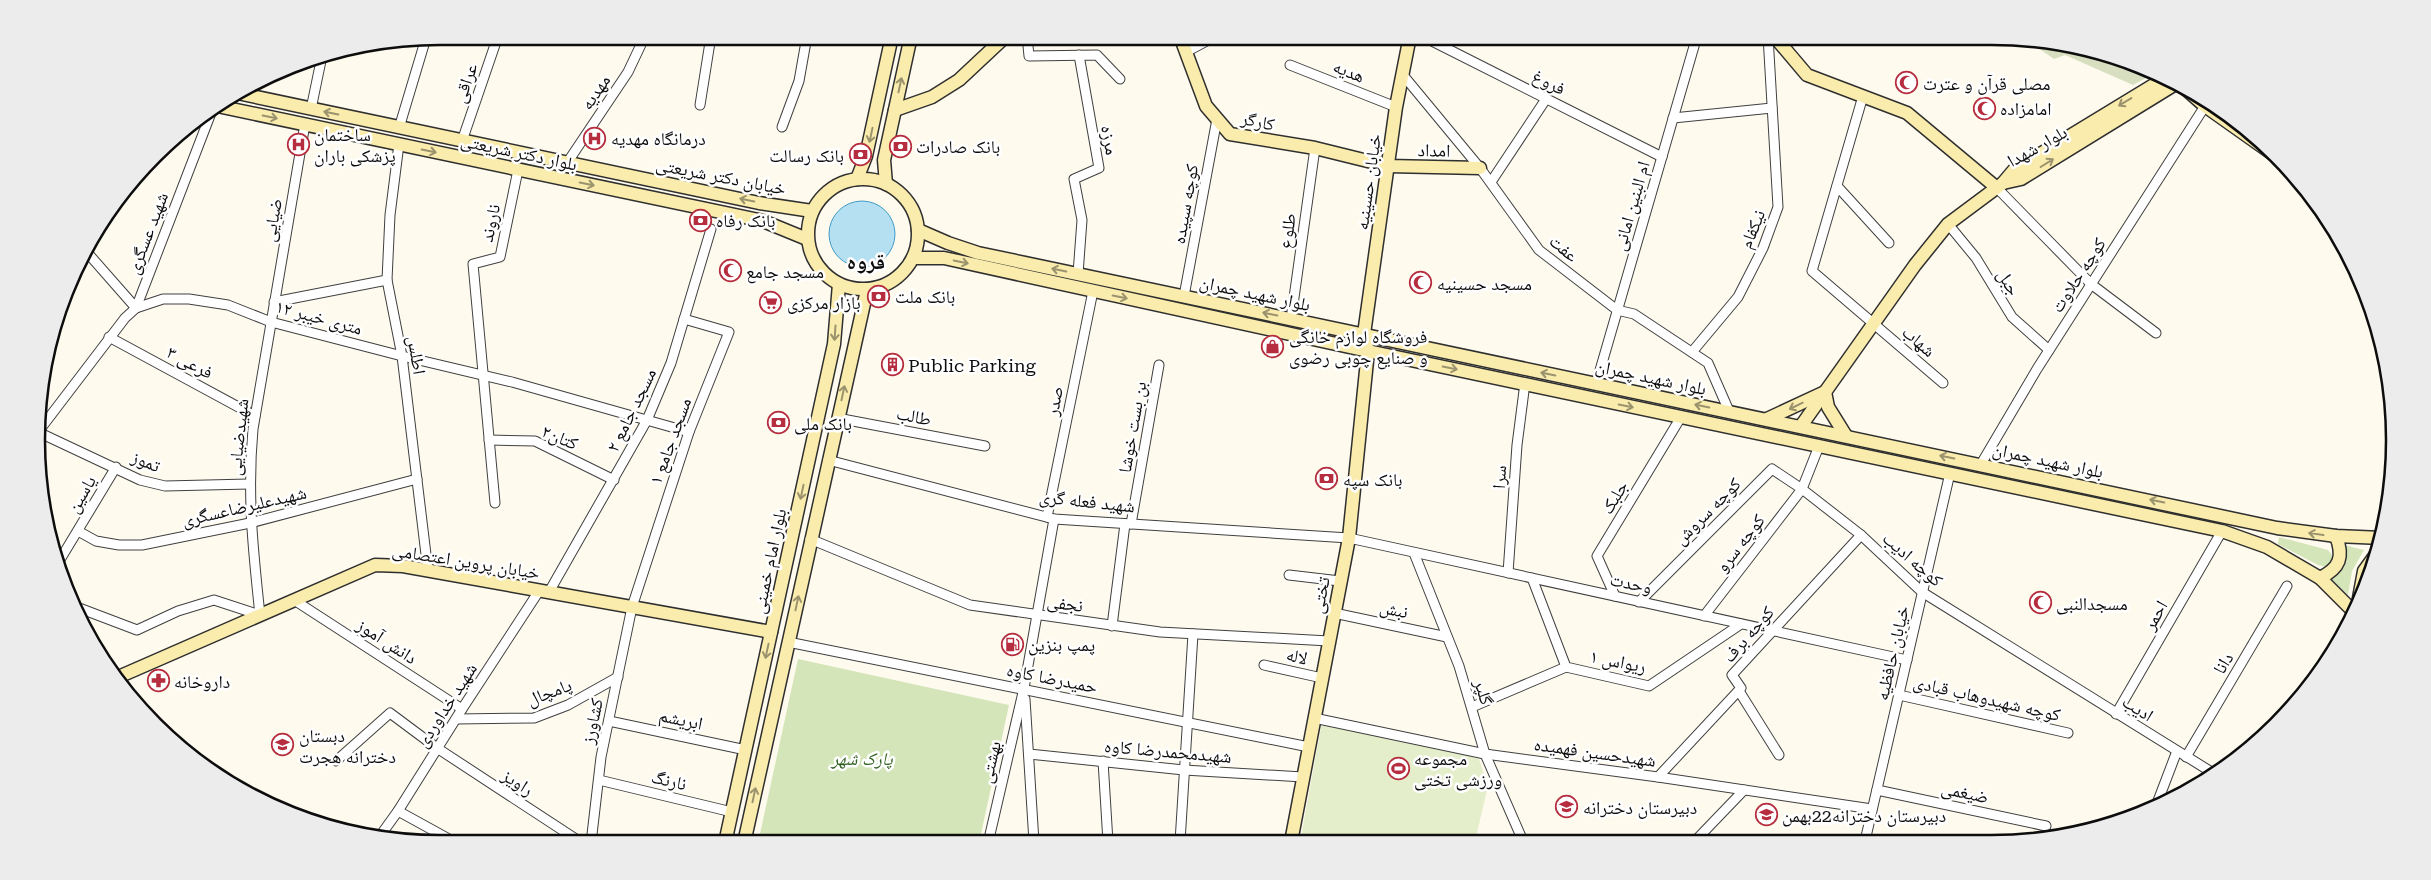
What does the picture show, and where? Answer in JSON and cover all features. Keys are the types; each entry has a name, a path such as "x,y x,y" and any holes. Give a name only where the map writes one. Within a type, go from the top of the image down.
{"main road":[{"path":"858,179 866,156 890,45"},
{"path":"886,184 884,160 909,45"},
{"path":"895,110 932,96 959,80 996,45"},
{"name":"کارگر","path":"1183,45 1206,106 1230,134 1286,145 1315,148 1388,166"},
{"name":"خیابان حسینیه","path":"1364,334 1396,107 1408,45"},
{"path":"1782,45 1807,74 1907,112 2000,186 1948,224 1915,265 1801,426"},
{"name":"بلوار شهدا","path":"2000,186 2014,170 2158,82"},
{"name":"بلوار شهدا","path":"2000,186 2021,179 2171,89"},
{"name":"خیابان دکتر شریعتی","path":"247,95 766,204 812,211"},
{"name":"بلوار دکتر شریعتی","path":"227,108 763,220 807,239"},
{"name":"امداد","path":"1388,166 1480,168"},
{"path":"858,179 886,184 905,198 914,213 918,230 913,258 907,268 894,280 878,288 867,290 852,289 838,284 826,276 817,266 807,239 812,211 830,189 843,182 858,179"},
{"name":"بلوار شهید چمران","path":"918,230 948,244 978,253 2277,528 2336,536 2374,538"},
{"name":"بلوار شهید چمران","path":"913,258 944,258 1368,352 1950,472 2222,531 2267,547 2320,578 2349,606"},
{"name":"بلوار امام خمینی","path":"727,835 834,344 838,284"},
{"name":"بلوار امام خمینی","path":"746,835 810,539 867,290"},
{"name":"تختی","path":"1292,835 1348,538 1368,352 1364,334"},
{"path":"1592,398 1596,384"},
{"path":"1767,419 1825,392"},
{"path":"1825,392 1828,407 1846,436"},
{"path":"815,433 833,436"},
{"path":"2320,578 2332,572 2339,561 2341,548 2336,536"},
{"name":"خیابان پروین اعتصامی","path":"123,675 375,565 403,566 771,632"}],"street":[{"name":"عراقی","path":"462,141 495,45"},
{"name":"مهدیه","path":"567,163 628,72 641,45"},
{"path":"700,105 710,45"},
{"path":"782,127 799,81 805,45"},
{"path":"1028,45 1029,56 1097,55 1120,79"},
{"path":"1186,52 1199,45"},
{"name":"فروغ","path":"1440,45 1662,157"},
{"name":"ام البنین امانی","path":"1596,384 1694,45"},
{"name":"نیکفام","path":"1692,352 1738,297 1764,248 1778,207 1768,45"},
{"path":"399,128 424,46"},
{"name":"مرزه","path":"1078,274 1082,220 1074,179 1099,168 1079,55"},
{"path":"311,109 320,64"},
{"name":"هدیه","path":"1290,65 1396,107"},
{"name":"عفت","path":"1403,75 1491,182 1539,250 1617,310 1634,314 1708,363 1729,411"},
{"path":"1863,96 1836,186 1889,242"},
{"path":"1491,182 1546,99"},
{"path":"1673,118 1772,108"},
{"name":"کوچه حلاوت","path":"1980,464 2049,350 2204,108"},
{"name":"کوچه سپیده","path":"1184,296 1217,119"},
{"name":"شهید عسگری","path":"136,308 208,121"},
{"name":"ضیایی","path":"271,322 305,124"},
{"name":"اطلس","path":"399,144 390,215 387,280 402,356 428,571"},
{"name":"طلوع","path":"1290,319 1315,148"},
{"name":"ناروند","path":"483,375 473,264 500,257 518,170"},
{"name":"شهاب","path":"1836,186 1812,271 1943,383"},
{"path":"2000,186 2092,284 2156,333"},
{"name":"جبل","path":"1948,224 1976,258 2012,317 2049,350"},
{"name":"مسجد جامع ۲","path":"544,592 614,480 647,420 671,363 711,229"},
{"path":"91,256 136,308"},
{"path":"274,302 387,280"},
{"name":"صدر","path":"1024,688 1051,518 1093,291"},
{"name":"۱۲ متری خیبر","path":"46,422 110,337 136,308 163,299 189,299 228,305 271,322 483,375 689,432"},
{"name":"مسجد جامع ۱","path":"632,607 689,432 729,332 684,319"},
{"name":"شهیدضیایی","path":"260,615 250,523 249,484 255,416 271,322"},
{"name":"فرعی ۳","path":"110,337 255,416"},
{"name":"بن بست خوشا","path":"1112,626 1128,524 1159,365"},
{"path":"483,375 495,503"},
{"name":"سرا","path":"1508,573 1517,445 1525,383"},
{"name":"جلبک","path":"1615,596 1597,556 1681,417"},
{"name":"طالب","path":"837,418 985,446"},
{"name":"تموز","path":"45,435 116,467 140,480 164,486 249,484"},
{"name":"کتان۲","path":"489,440 535,441 614,480"},
{"path":"1802,489 1819,446"},
{"name":"شهید فعله گری","path":"828,460 1051,518 1348,538"},
{"name":"یاسین","path":"62,556 116,467"},
{"name":"کوچه سروش","path":"1639,602 1772,469 1802,489"},
{"name":"خیابان حافظیه","path":"1866,835 1950,472"},
{"name":"شهیدعلیرضاعسگری","path":"78,531 96,540 119,545 142,545 250,523 417,479"},
{"name":"کوچه ادیب","path":"1802,489 1861,535 1922,592 2047,671"},
{"name":"کوچه سرو","path":"1704,616 1802,489"},
{"name":"احمر","path":"2116,714 2222,531"},
{"name":"کوچه برف","path":"1658,777 1740,690 1741,688 1732,675 1771,630 1861,535"},
{"name":"وحدت","path":"1348,538 1907,660"},
{"name":"نجفی","path":"810,539 970,605 1112,626 1192,634 1329,641"},
{"name":"گلپر","path":"1414,552 1472,707 1485,754 1520,835"},
{"path":"1289,575 1340,581"},
{"name":"ریواس ۱","path":"1532,578 1566,667 1649,686 1741,624"},
{"name":"دانا","path":"2186,757 2287,586"},
{"name":"شهید خداوردی","path":"384,831 462,708 544,592"},
{"path":"84,610 137,630 178,611 214,600 260,615"},
{"name":"دانش آموز","path":"294,600 462,708"},
{"name":"کشاورز","path":"592,835 609,721 632,607"},
{"name":"نبش","path":"1334,613 1447,637"},
{"path":"1180,835 1192,634"},
{"name":"حمیدرضا کاوه","path":"788,642 1024,688 1309,747"},
{"name":"لاله","path":"1264,665 1322,678"},
{"path":"1472,707 1566,667"},
{"name":"ادیب","path":"2047,671 2207,770"},
{"name":"پامچال","path":"456,719 534,718 568,705 618,677"},
{"path":"1024,688 1034,835"},
{"name":"بهشتی","path":"990,835 1024,688"},
{"path":"1740,690 1779,754"},
{"name":"کوچه شهیدوهاب قبادی","path":"1899,695 2068,733"},
{"name":"راویز","path":"336,761 390,714 437,748 568,835"},
{"name":"شهیدحسین فهمیده","path":"1314,718 1485,754 1658,777 1872,809"},
{"name":"ابریشم","path":"609,721 746,750"},
{"path":"2159,797 2177,751"},
{"name":"شهیدمحمدرضا کاوه","path":"1029,754 1184,770 1303,777"},
{"path":"1104,762 1108,835"},
{"name":"نارنگ","path":"599,780 732,812"},
{"path":"1701,835 1744,790"},
{"name":"ضیغمی","path":"1877,790 2046,826"},
{"path":"398,811 442,835"}],"green space":[{"path":"2038,48 2093,58 2147,77 2133,85 2065,55 2054,59"},
{"path":"2279,537 2328,550 2332,555 2333,562 2327,567 2318,565 2278,544"},
{"path":"2344,545 2364,550 2352,571 2348,595 2331,579 2345,565"},
{"name":"پارک شهر","path":"798,659 1009,705 981,835 760,835"},
{"name":"مجموعه ورزشی تختی","path":"1322,722 1476,750 1488,786 1476,835 1301,835"}],"water":[{"path":"868,201 886,210 893,221 895,234 893,247 886,258 875,265 856,267 838,258 831,247 829,228 838,210 849,203"}],"place":[{"name":"مصلی قرآن و عترت","path":"1907,83"},
{"name":"امامزاده","path":"1984,108"},
{"name":"درمانگاه مهدیه","path":"595,138"},
{"name":"ساختمان پزشکی باران","path":"298,144"},
{"name":"بانک صادرات","path":"900,146"},
{"name":"بانک رسالت","path":"860,155"},
{"name":"بانک رفاه","path":"700,220"},
{"name":"مسجد جامع","path":"730,271"},
{"name":"مسجد حسینیه","path":"1421,283"},
{"name":"بانک ملت","path":"879,296"},
{"name":"بازار مرکزی","path":"771,302"},
{"name":"فروشگاه لوازم خانگی و صنایع چوبی رضوی","path":"1273,346"},
{"name":"Public Parking","path":"892,365"},
{"name":"بانک ملی","path":"778,423"},
{"name":"بانک سپه","path":"1327,479"},
{"name":"مسجدالنبی","path":"2040,603"},
{"name":"پمپ بنزین","path":"1012,644"},
{"name":"داروخانه","path":"158,681"},
{"name":"دبستان دخترانه هجرت","path":"283,745"},
{"name":"مجموعه ورزشی تختی","path":"1398,768"},
{"name":"دبیرستان دخترانه","path":"1567,807"},
{"name":"دبیرستان دخترانه22بهمن","path":"1766,815"}],"district":[{"name":"قروه","path":"866,261"}]}
